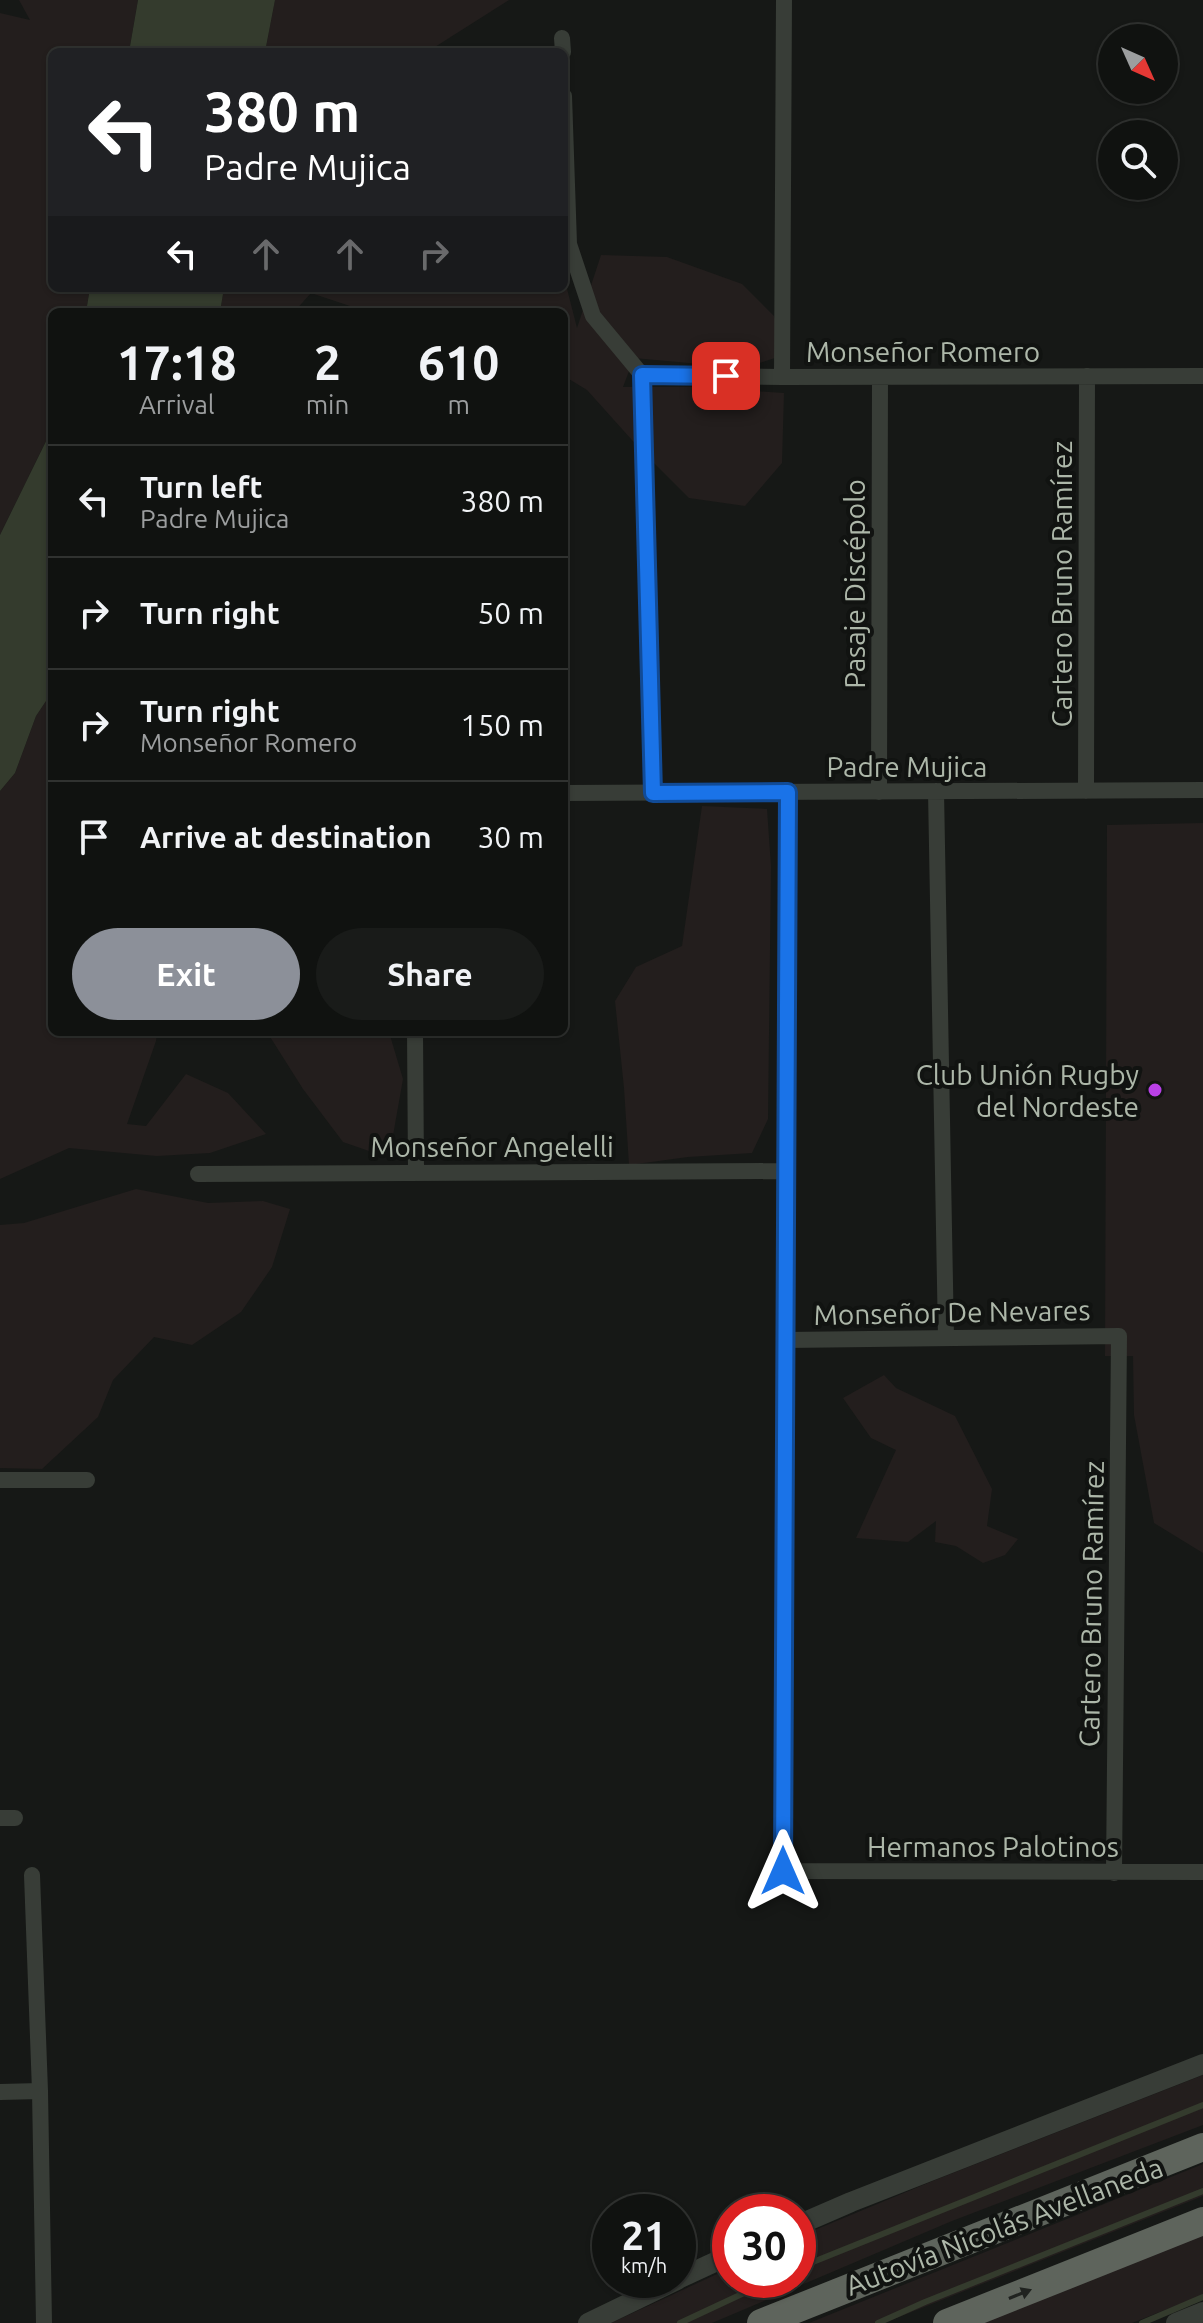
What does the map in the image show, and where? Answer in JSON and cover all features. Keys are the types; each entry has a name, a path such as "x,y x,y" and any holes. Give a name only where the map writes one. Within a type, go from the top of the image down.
{"highway":[{"name":"Autovía Nicolás Avellaneda","path":"761,2323 1203,2147"},
{"path":"947,2323 1203,2221"}],"street":[{"path":"782,377 784,0"},
{"path":"568,214 569,244 593,316 642,375 653,793"},
{"name":"Monseñor Romero","path":"642,375 1203,376"},
{"name":"Cartero Bruno Ramírez","path":"1086,791 1087,376"},
{"name":"Pasaje Discépolo","path":"879,792 880,377"},
{"name":"Padre Mujica","path":"568,793 1203,790"},
{"path":"936,791 946,1338"},
{"path":"786,1340 788,792"},
{"path":"415,1036 416,1172"},
{"name":"Monseñor Angelelli","path":"198,1174 787,1171"},
{"name":"Cartero Bruno Ramírez","path":"1114,1873 1119,1336"},
{"name":"Monseñor De Nevares","path":"786,1340 1119,1336"},
{"name":"Hermanos Palotinos","path":"786,1340 783,1871 1203,1872"},
{"path":"0,1480 87,1480"},
{"path":"32,1875 44,2323"},
{"path":"816,2217 1203,2064"},
{"path":"0,2092 40,2091"},
{"path":"588,2323 640,2298"},
{"path":"1176,2323 1203,2312"}],"shaded area":[{"path":"19,0 138,0 130,48 48,48 48,292 89,292 87,308 48,308 48,437 0,535 0,13 30,20"},
{"path":"138,0 275,0 266,48 130,48"},
{"path":"275,0 509,0 433,48 266,48"},
{"path":"601,255 667,257 742,284 774,316 787,354 744,368 634,358 623,387 695,387 784,393 782,463 745,506 689,498 587,390 568,378 568,308 356,308 311,293 298,308 221,308 223,292 568,292 577,328"},
{"path":"89,292 223,292 221,308 87,308"},
{"path":"48,437 48,698 36,716 15,773 0,791 0,535"},
{"path":"48,698 48,1036 157,1036 127,1124 146,1126 186,1074 228,1093 266,1134 210,1153 157,1156 69,1148 0,1179 0,791 15,773 36,716"},
{"path":"702,806 767,809 771,866 768,1119 752,1153 629,1165 615,1001 636,967 682,946"},
{"name":"Club Unión Rugby del Nordeste","path":"1203,823 1203,1553 1154,1523 1134,1415 1133,1356 1105,1356 1107,825"},
{"path":"270,1036 390,1036 403,1079 389,1158 343,1142 303,1089"},
{"path":"136,1189 208,1203 263,1201 290,1209 272,1267 241,1312 192,1345 154,1337 113,1380 98,1417 42,1469 0,1468 0,1225 24,1223"},
{"path":"884,1375 896,1388 955,1416 992,1489 987,1526 1018,1539 1005,1555 983,1563 956,1546 935,1542 936,1521 908,1542 856,1538 896,1450 871,1438 843,1398"},
{"path":"1203,2075 1203,2125 952,2221 816,2279 816,2230"},
{"path":"1203,2164 1203,2196 884,2323 809,2323"},
{"path":"1203,2234 1203,2295 1132,2323 970,2323"},
{"path":"712,2276 712,2298 771,2298 712,2323 611,2323 665,2298 696,2298 696,2284"}],"waterway":[{"path":"816,2261 1203,2105"},
{"path":"878,2323 1203,2191"},
{"path":"1142,2323 1203,2297"},
{"path":"680,2323 733,2298"}],"place":[{"name":"Club Unión Rugby del Nordeste","path":"1155,1090"}],"route":[{"path":"726,376 642,375 653,793 788,792 783,1871"}]}
